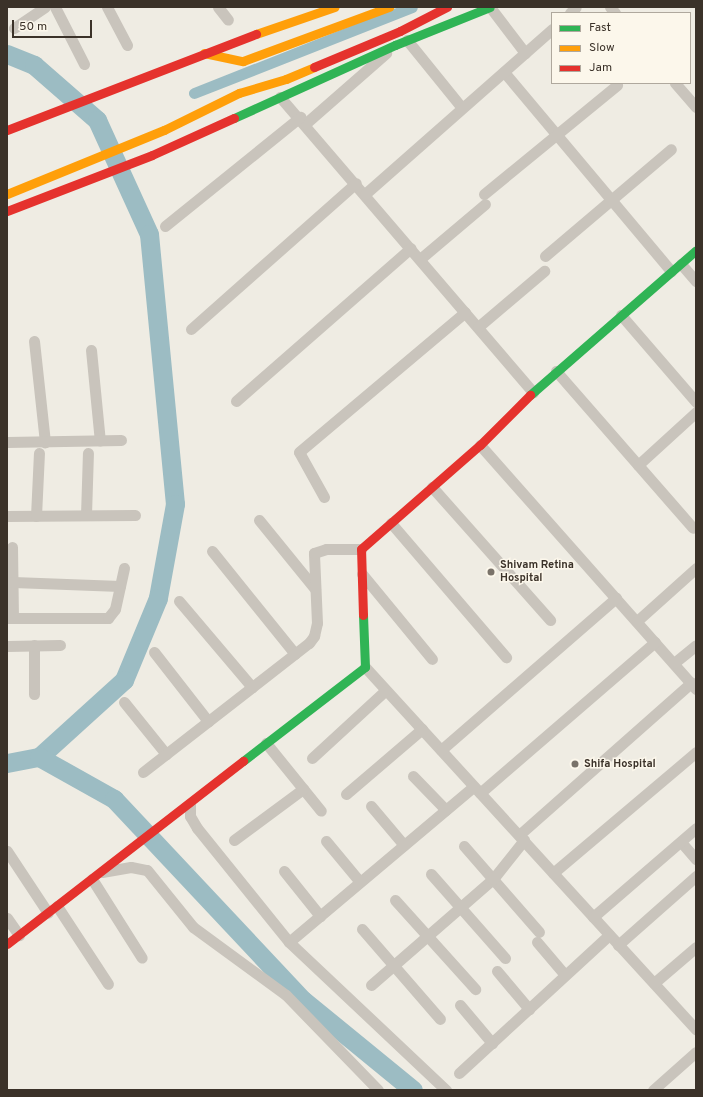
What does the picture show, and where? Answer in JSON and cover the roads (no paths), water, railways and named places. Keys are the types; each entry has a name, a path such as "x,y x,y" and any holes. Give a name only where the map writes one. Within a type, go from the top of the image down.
{"main road":[{"path":"7,130 203,53 335,7"},
{"path":"203,53 243,61 389,7"},
{"path":"7,194 144,139 239,93 286,79 400,31 447,7"},
{"path":"7,211 152,155 395,45 490,7"},
{"path":"239,93 239,115"},
{"path":"7,944 53,910 365,667 361,549 480,445 556,371 696,250"}],"street":[{"path":"14,28 45,7"},
{"path":"55,7 84,64"},
{"path":"107,7 127,45"},
{"path":"218,7 228,20"},
{"path":"490,7 525,53"},
{"path":"364,194 551,30"},
{"path":"407,40 462,108"},
{"path":"165,226 303,121 395,45"},
{"path":"504,72 671,271"},
{"path":"676,84 696,107"},
{"path":"420,258 557,134 617,85"},
{"path":"280,97 303,121 533,392"},
{"path":"545,256 671,149"},
{"path":"191,329 356,184"},
{"path":"236,401 411,248"},
{"path":"681,264 696,281"},
{"path":"478,327 544,271"},
{"path":"324,497 299,452 465,312"},
{"path":"621,315 696,402"},
{"path":"34,341 45,442"},
{"path":"92,350 100,441"},
{"path":"556,371 693,528"},
{"path":"638,465 696,412"},
{"path":"7,442 121,440"},
{"path":"371,985 395,967 493,879 522,837 694,686 480,445"},
{"path":"86,515 88,452"},
{"path":"36,516 39,453"},
{"path":"432,487 550,620"},
{"path":"7,516 136,515"},
{"path":"259,520 315,590"},
{"path":"391,523 506,656"},
{"path":"12,547 13,582 10,618 108,618 115,609 124,568"},
{"path":"143,772 309,643 316,631 313,560 317,550 361,549"},
{"path":"212,551 295,654"},
{"path":"637,621 696,568"},
{"path":"362,574 432,658"},
{"path":"13,582 120,586"},
{"path":"441,750 616,598"},
{"path":"179,601 252,687"},
{"path":"290,942 446,810 476,790 655,642"},
{"path":"34,645 34,694"},
{"path":"7,646 60,645"},
{"path":"674,663 696,645"},
{"path":"154,652 208,722"},
{"path":"365,667 476,790 522,837 618,945 695,1026"},
{"path":"312,758 386,690"},
{"path":"124,702 166,754"},
{"path":"346,794 422,730"},
{"path":"266,743 321,811"},
{"path":"553,873 696,752"},
{"path":"413,776 446,810"},
{"path":"234,840 304,789"},
{"path":"371,806 404,845"},
{"path":"186,807 197,828 290,942 446,1090"},
{"path":"593,917 696,828"},
{"path":"326,841 360,882"},
{"path":"681,842 696,859"},
{"path":"464,846 493,879 565,975"},
{"path":"7,851 108,984"},
{"path":"102,872 131,867 147,870 193,927 286,995 378,1090"},
{"path":"284,871 320,916"},
{"path":"431,874 505,958"},
{"path":"618,945 696,876"},
{"path":"92,879 142,958"},
{"path":"395,900 475,989"},
{"path":"7,918 20,935"},
{"path":"362,929 440,1019"},
{"path":"459,1072 609,935"},
{"path":"654,983 696,947"},
{"path":"497,971 528,1009"},
{"path":"460,1005 492,1042"},
{"path":"653,1090 696,1052"}],"waterway":[{"path":"194,93 412,7"},
{"path":"7,54 34,65 97,120 149,234 175,504 158,598 124,680 39,757"},
{"path":"7,763 39,757 114,799 303,1000 413,1090"}],"place":[{"name":"Shivam Retina Hospital","path":"491,572"},
{"name":"Shifa Hospital","path":"575,764"}]}
